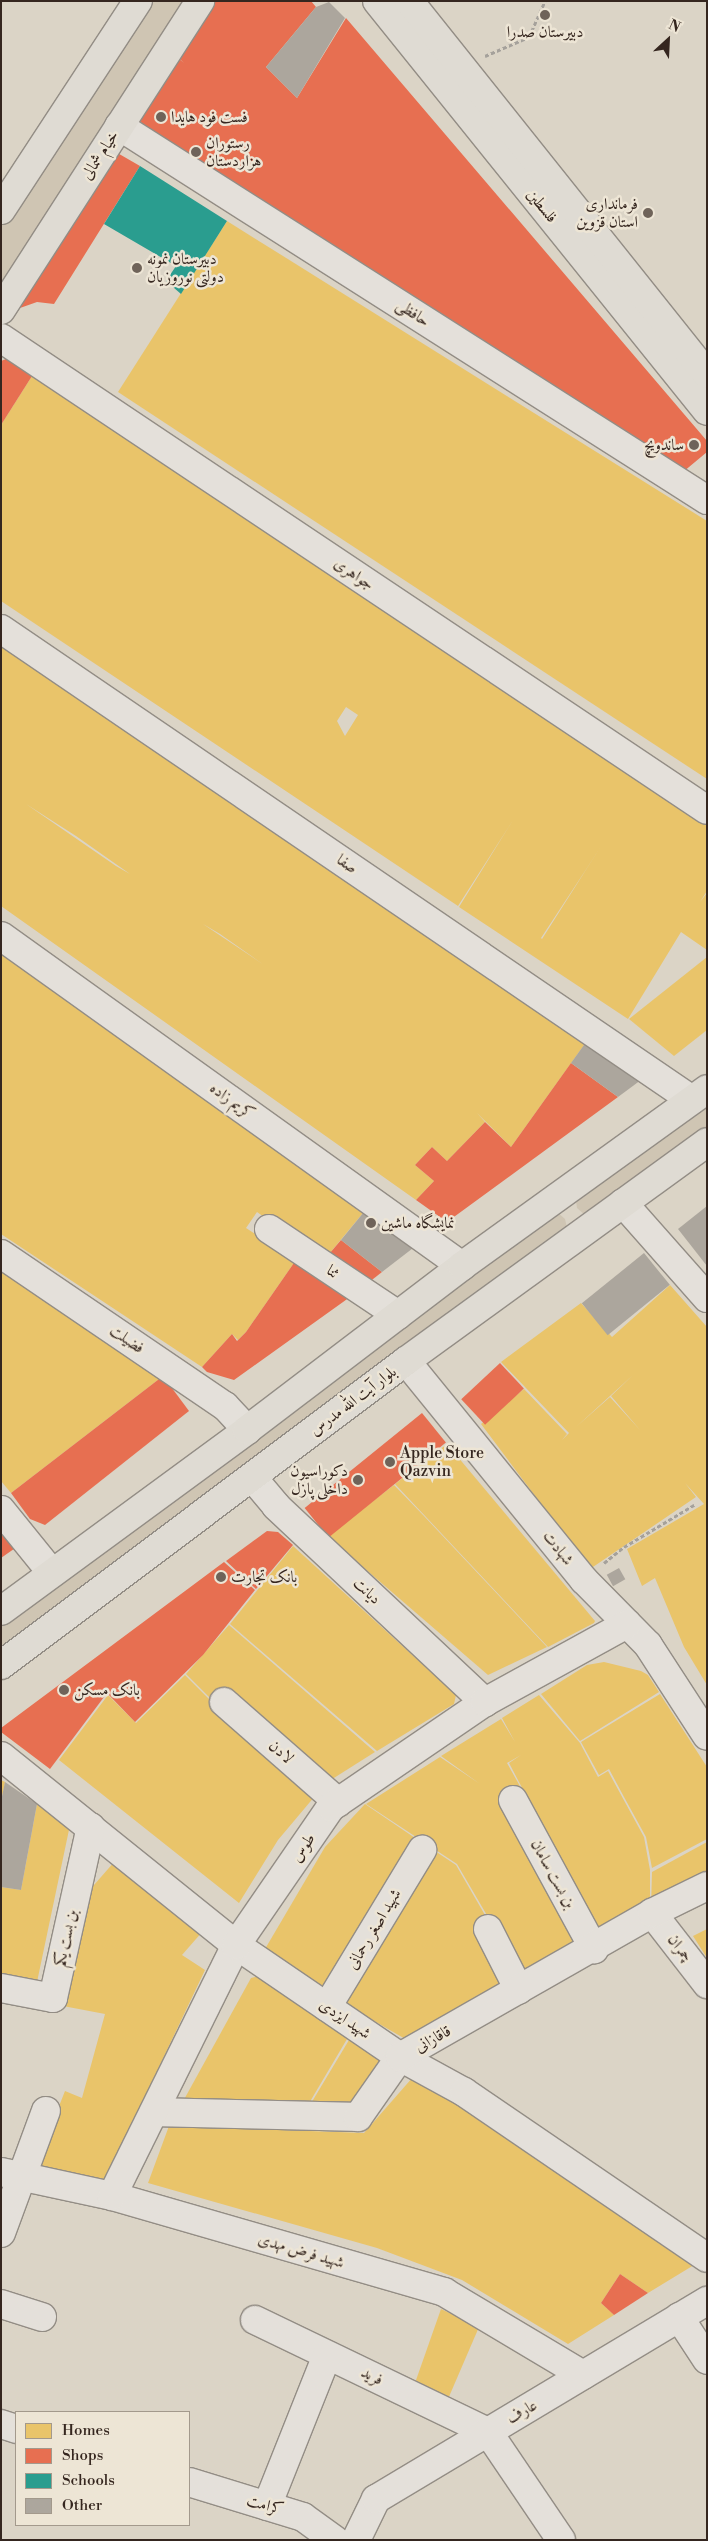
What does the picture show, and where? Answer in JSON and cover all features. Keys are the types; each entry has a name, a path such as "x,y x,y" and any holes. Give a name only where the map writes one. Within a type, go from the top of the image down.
{"main road":[{"name":"خیام شمالی","path":"1,310 200,1"},
{"name":"فلسطین","path":"377,1 707,411"},
{"name":"فلسطین","path":"409,1 707,374"},
{"path":"1,210 137,2"},
{"path":"1,1611 247,1430 462,1266 699,1094"},
{"name":"بلوار آیت الله مدرس","path":"1,1665 406,1361 707,1142"},
{"path":"574,1186 577,1208 594,1224"},
{"path":"548,1204 565,1219 570,1241"}],"street":[{"name":"حافظی","path":"119,126 707,500"},
{"name":"جواهری","path":"1,338 707,810"},
{"name":"صفا","path":"1,629 699,1094"},
{"name":"کریم زاده","path":"1,936 462,1266"},
{"path":"622,1203 707,1298"},
{"name":"ثنا","path":"269,1229 398,1315"},
{"name":"فضیلت","path":"1,1254 225,1406 247,1430"},
{"name":"شهادت","path":"406,1361 584,1580 648,1645 707,1736"},
{"name":"دیانت","path":"252,1477 276,1506 485,1702"},
{"path":"1,1510 52,1574"},
{"name":"طوس","path":"112,2196 236,1945 331,1807 485,1702 627,1624"},
{"name":"لادن","path":"224,1702 338,1802"},
{"name":"شهید ایزدی","path":"1,1756 236,1945 400,2057 464,2092 707,2258"},
{"name":"بن بست سامان","path":"513,1800 594,1949"},
{"name":"بن بست یکم","path":"1,1988 53,1998 91,1827"},
{"name":"شهید اصغر رحمانی","path":"327,2008 422,1850"},
{"name":"قاقازانی","path":"155,2112 358,2117 400,2057 594,1949 652,1913 707,1886"},
{"name":"چمران","path":"652,1913 707,1984"},
{"path":"488,1929 519,1990"},
{"path":"1,2233 11,2175 46,2111"},
{"name":"شهید فرض مهدی","path":"11,2175 112,2196 444,2292 583,2375"},
{"name":"عارف","path":"353,2539 376,2499 707,2301"},
{"path":"1,2304 42,2317"},
{"path":"679,2317 707,2360"},
{"name":"فرید","path":"255,2320 488,2432"},
{"path":"267,2506 327,2355"},
{"path":"1,2424 15,2429"},
{"path":"488,2432 561,2540"},
{"name":"کرامت","path":"190,2482 303,2517 353,2539"}],"path":[{"path":"465,72 490,52 528,37 545,1"},
{"path":"584,1580 624,1547 694,1505"}],"shaded area":[{"path":"138,1 200,1 1,310 1,210"},
{"path":"707,1089 707,1142 594,1223 577,1208 574,1186"},
{"path":"548,1204 565,1219 570,1241 1,1665 1,1611"}],"building: Homes":[{"path":"227,221 707,521 707,779 118,392"},
{"path":"32,376 707,824 707,891 700,902 707,893 707,950 681,932 628,1019 459,907 513,820 458,906 1,601 1,425","holes":["346,707 358,715 345,736 337,721","603,843 542,939 541,938"]},
{"path":"1,642 589,1038 511,1147 477,1113 485,1122 447,1161 432,1147 415,1165 434,1181 416,1200 1,906","holes":["26,804 76,836 130,874 116,866","203,924 220,934 264,965"]},
{"path":"1,953 368,1207 324,1260 257,1212 246,1228 296,1260 246,1332 238,1340 232,1334 202,1367 1,1234"},
{"path":"707,957 707,1030 674,1056 629,1019"},
{"path":"1,1266 163,1376 11,1493 1,1481"},
{"path":"670,1285 707,1327 707,1685 684,1647 655,1578 642,1586 627,1549 704,1504 685,1483 696,1497 590,1569 481,1424 524,1389 567,1434 562,1440 569,1433 501,1362 581,1303 612,1337","holes":["633,1375 611,1396 640,1430 610,1397 576,1427"]},
{"path":"447,1444 595,1621 594,1623 548,1647 395,1484"},
{"path":"394,1485 547,1647 488,1675 327,1536"},
{"path":"293,1546 456,1695 454,1704 377,1751 230,1624"},
{"path":"229,1625 375,1752 326,1783 213,1701 186,1674"},
{"path":"604,1662 641,1671 648,1675 659,1692 580,1741 541,1694 587,1665"},
{"path":"185,1675 221,1711 229,1726 234,1721 315,1796 278,1840 239,1903 59,1760 108,1695 136,1723"},
{"path":"660,1694 707,1767 707,1839 652,1868 646,1837 609,1769 599,1775 581,1742"},
{"path":"539,1695 580,1743 598,1777 608,1771 644,1837 650,1870 650,1908 600,1936 509,1763 521,1755 507,1763 521,1788 498,1802 584,1945 523,1977 457,1864 366,1804 440,1757 480,1784 441,1756 501,1719 515,1742 502,1718"},
{"path":"1,1780 5,1782 2,1797 1,1797"},
{"path":"37,1804 70,1825 37,1982 1,1975 1,1887 21,1890"},
{"path":"365,1804 418,1840 327,1992 265,1949 325,1847"},
{"path":"707,1842 707,1879 651,1908 652,1872"},
{"path":"429,1847 456,1865 489,1922 512,1984 407,2040 338,2000"},
{"path":"115,1861 203,1931 182,1955 205,1970 104,2183 35,2167 65,2091 82,2098 105,2014 63,2006 87,1893"},
{"path":"707,1929 707,1958 693,1936"},
{"path":"259,1976 350,2034 308,2105 181,2105 251,1978"},
{"path":"352,2035 386,2056 355,2106 310,2105"},
{"path":"413,2077 692,2255 694,2265 648,2293 620,2274 601,2303 614,2315 568,2344 462,2280 377,2248 148,2183 169,2126 364,2133"},
{"path":"441,2309 479,2327 448,2399 415,2383"}],"building: Shops":[{"path":"212,1 311,1 316,7 266,67 297,98 346,18 707,441 707,452 683,472 169,144 137,119 177,57 184,63 177,56"},
{"path":"114,151 140,166 54,304 37,302 20,308 19,302"},
{"path":"6,359 32,376 1,425 1,361"},
{"path":"571,1063 618,1097 447,1222 416,1200 434,1181 415,1165 432,1147 447,1161 485,1122 511,1147"},
{"path":"341,1240 382,1272 363,1287 324,1260"},
{"path":"296,1260 350,1297 234,1380 207,1372 202,1367 232,1334 237,1341 246,1332"},
{"path":"500,1363 524,1389 485,1425 461,1399"},
{"path":"163,1376 189,1411 45,1525 30,1519 11,1493"},
{"path":"422,1413 446,1443 329,1538 305,1508"},
{"path":"1,1518 21,1544 1,1558"},
{"path":"267,1531 278,1532 293,1545 256,1589 226,1561"},
{"path":"224,1562 255,1590 203,1655 135,1722 107,1693 50,1769 1,1732 1,1728"},
{"path":"620,2274 648,2293 614,2315 601,2303"}],"building: Schools":[{"path":"140,166 227,221 181,294 166,281 176,266 104,224"}],"building: Other":[{"path":"329,2 345,18 297,98 266,67 316,7"},
{"path":"589,1038 645,1077 618,1097 571,1063"},
{"path":"707,1206 707,1266 678,1229"},
{"name":"نمایشگاه ماشین","path":"368,1207 417,1245 382,1272 341,1240"},
{"path":"644,1253 670,1285 608,1335 582,1303"},
{"path":"619,1568 625,1579 613,1586 607,1575"},
{"path":"5,1782 37,1804 21,1890 1,1887 1,1801"}],"place":[{"name":"دبیرستان صدرا","path":"545,15"},
{"name":"فست فود هایدا","path":"161,117"},
{"name":"رستوران هزاردستان","path":"196,152"},
{"name":"فرمانداری استان قزوین","path":"648,213"},
{"name":"دبیرستان نمونه دولتی نوروزیان","path":"137,268"},
{"name":"ساندویچ","path":"694,445"},
{"name":"نمایشگاه ماشین","path":"371,1223"},
{"name":"Apple Store Qazvin","path":"390,1462"},
{"name":"دکوراسیون داخلی پازل","path":"358,1480"},
{"name":"بانک تجارت","path":"221,1577"},
{"name":"بانک مسکن","path":"64,1690"}]}
